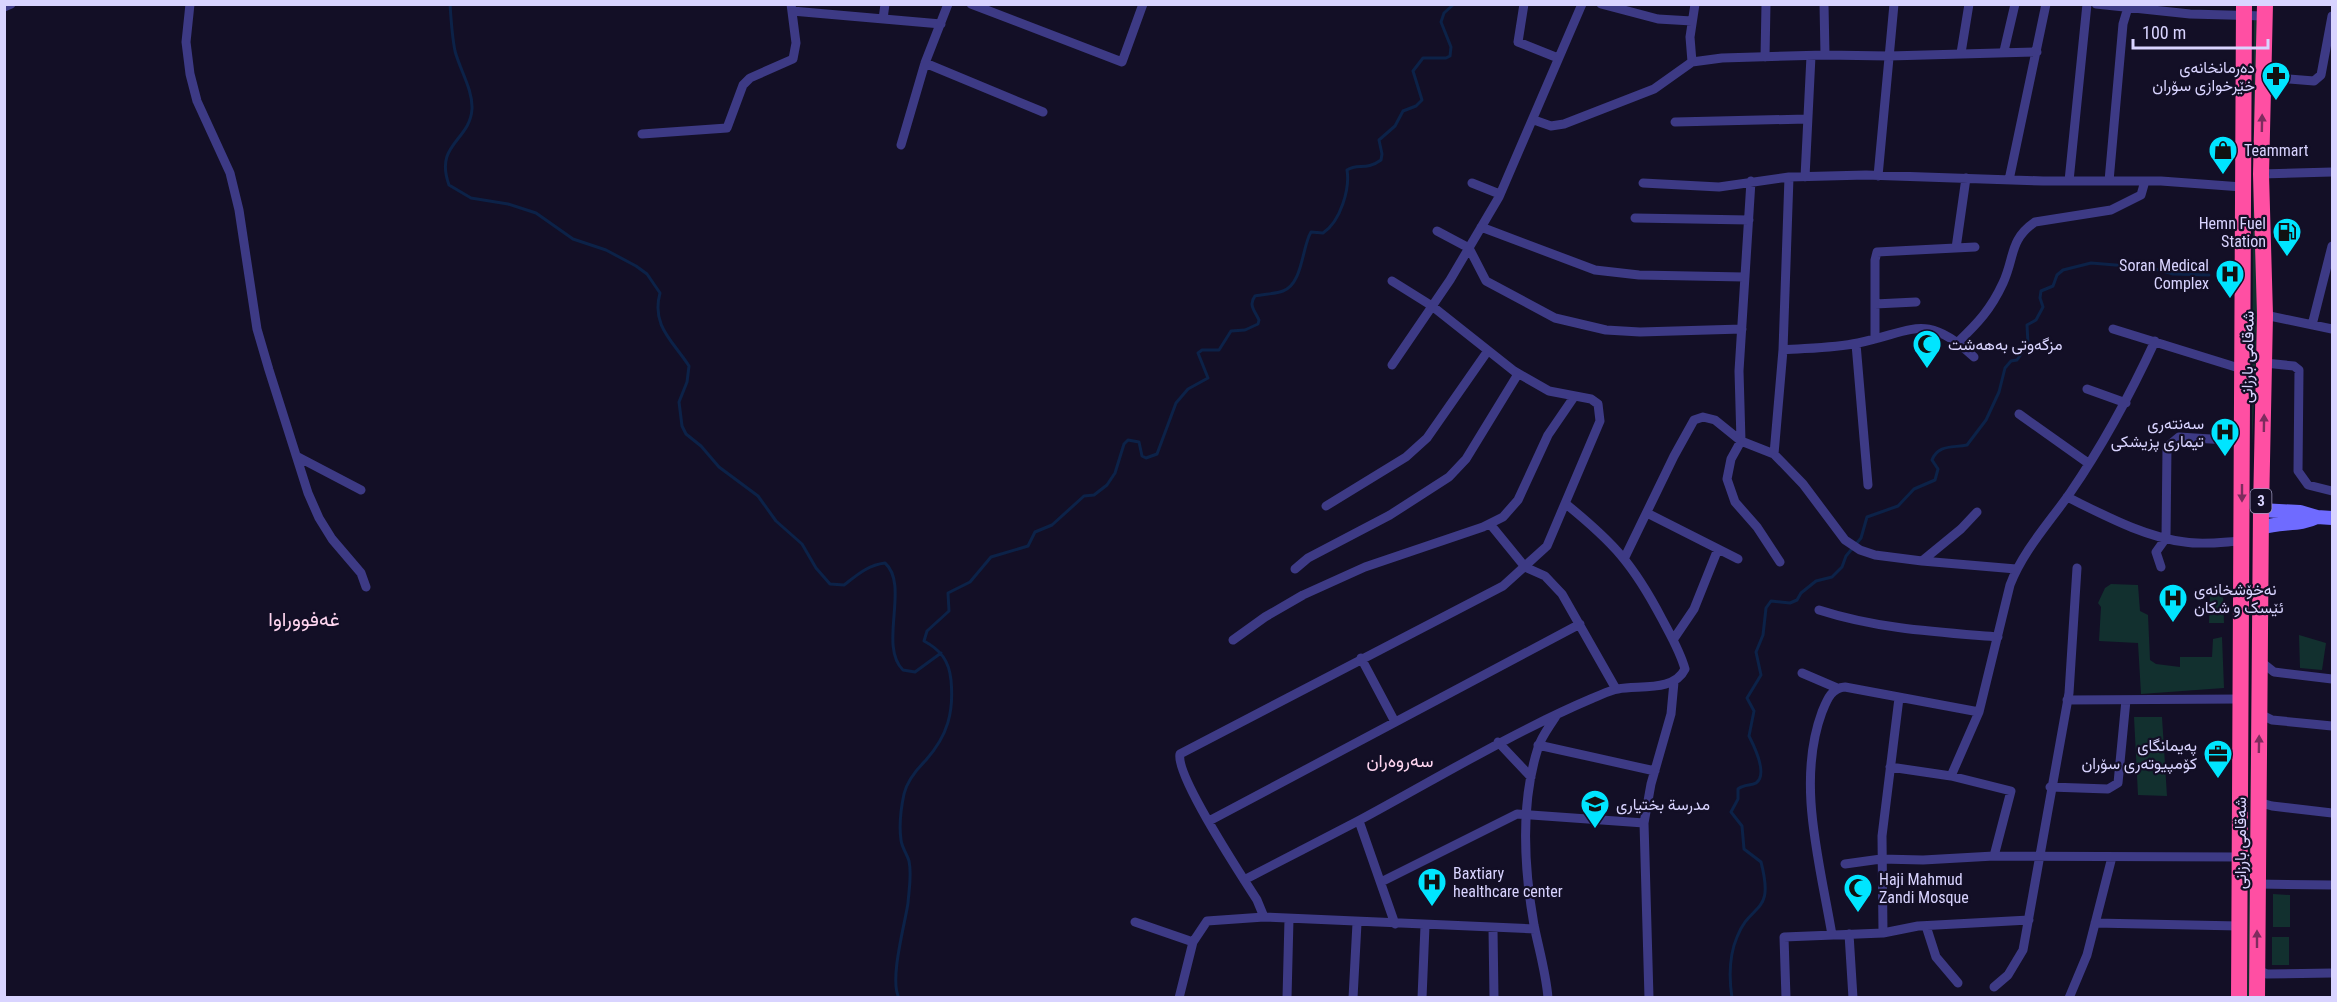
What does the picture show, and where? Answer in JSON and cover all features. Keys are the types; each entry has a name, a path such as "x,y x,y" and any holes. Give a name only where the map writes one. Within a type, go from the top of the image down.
{"highway":[{"name":"شەقامی بارزانی","path":"2239,998 2244,10"},
{"name":"شەقامی بارزانی","path":"2257,998 2262,606 2260,510 2265,363 2261,174 2265,10"},
{"path":"2242,447 2263,451"},
{"path":"2241,606 2262,606"}],"main road":[{"path":"2260,510 2300,512 2317,518 2332,518"},
{"path":"2261,528 2274,523 2306,523 2317,518"}],"street":[{"path":"4,7 11,4"},
{"path":"190,4 186,42 190,74 196,101 230,172 239,210 257,329 319,519 332,539 361,573 366,587"},
{"path":"884,19 885,4"},
{"path":"901,145 925,63 948,4"},
{"path":"971,4 1122,62 1143,4"},
{"path":"1524,4 1518,42 1558,58"},
{"path":"1392,365 1469,248 1499,197 1582,4"},
{"path":"1601,4 1692,21"},
{"path":"1692,62 1690,37 1695,4"},
{"path":"1765,57 1766,4"},
{"path":"1824,4 1825,55"},
{"path":"1878,176 1894,4"},
{"path":"1961,52 1969,4"},
{"path":"2004,51 2015,4"},
{"path":"2009,180 2046,4"},
{"path":"2069,181 2087,4"},
{"path":"2096,4 2128,7 2265,10"},
{"path":"2109,181 2123,24 2128,7"},
{"path":"642,135 727,128 743,85 750,78 787,64 793,59 796,53 791,8 941,24"},
{"path":"2263,77 2314,81 2320,75 2330,45 2332,16"},
{"path":"1533,120 1551,126 1564,124 1654,89 1692,62 1825,55 1889,56 1961,52 2037,52"},
{"path":"1805,177 1811,56"},
{"path":"925,63 1043,112"},
{"path":"1675,122 1807,119"},
{"path":"2261,174 2332,172"},
{"path":"1643,183 1719,187 1789,177 1878,176 2145,181 2242,187"},
{"path":"1774,454 1783,350 1789,177"},
{"path":"1956,248 1966,178"},
{"path":"1751,181 1744,277 1741,441 1731,459 1727,479 1729,492 1780,562"},
{"path":"1958,342 1985,317 2004,281 2016,240 2025,229 2035,222 2120,207 2141,195 2145,181"},
{"path":"1472,183 1497,193 1499,197"},
{"path":"1635,218 1749,220"},
{"path":"1481,227 1595,270 1640,276 1744,277"},
{"path":"1437,231 1469,248 1486,280 1555,318 1576,325 1640,332 1742,329"},
{"path":"2312,325 2332,246"},
{"path":"1875,339 1877,252 1975,248"},
{"path":"1264,917 1257,900 1187,782 1179,758 1180,754 1503,586 1547,546 1600,421 1598,404 1591,399 1549,391 1518,374 1487,352 1432,306 1392,281"},
{"path":"1875,304 1916,302"},
{"path":"2265,315 2332,329"},
{"path":"1783,350 1856,344 1917,327 1940,333 1958,342 1974,357"},
{"path":"2113,329 2242,369"},
{"path":"1951,776 1979,712 2010,585 2016,569 2067,497 2126,403 2155,341"},
{"path":"1856,344 1868,485"},
{"path":"1326,506 1406,457 1427,438 1487,352"},
{"path":"2265,363 2294,366 2299,370 2298,471 2308,485 2332,491"},
{"path":"1295,569 1314,555 1390,515 1449,477 1471,451 1518,374"},
{"path":"2088,389 2126,403"},
{"path":"1233,640 1265,617 1303,595 1365,567 1490,524 1503,517 1518,500 1548,435 1574,397"},
{"path":"2019,414 2088,463"},
{"path":"1625,557 1694,420 1703,417 1715,420 1741,441 1774,454 1803,484 1845,540 1860,550 1875,555 1922,561 2016,569"},
{"path":"2161,567 2156,552 2166,538 2167,447 2179,437 2242,447"},
{"path":"298,457 361,490"},
{"path":"2067,497 2166,538 2188,543 2241,541"},
{"path":"1566,504 1603,533 1625,557 1644,586 1673,640 1685,669 1674,682 1671,714 1655,771 1644,823 1649,998"},
{"path":"1922,561 1961,529 1977,512"},
{"path":"1647,513 1738,559"},
{"path":"1490,524 1525,567 1545,576 1562,594 1616,689"},
{"path":"1673,640 1694,609 1718,549"},
{"path":"1994,987 2008,975 2023,950 2067,700 2078,568"},
{"path":"1819,609 1869,624 1998,637"},
{"path":"1209,821 1580,624"},
{"path":"1361,658 1395,722"},
{"path":"2260,661 2274,672 2332,679"},
{"path":"1802,674 1837,688 1979,712"},
{"path":"1244,880 1359,821 1498,742 1616,689 1674,682"},
{"path":"1832,934 1813,807 1811,753 1824,708 1831,693 1837,688"},
{"path":"1883,933 1881,859 1899,698"},
{"path":"2067,700 2241,699"},
{"path":"2050,787 2108,789 2118,783 2126,700"},
{"path":"2260,714 2272,720 2332,726"},
{"path":"1548,998 1535,929 1525,851 1531,777 1538,746 1556,716"},
{"path":"1498,742 1531,777"},
{"path":"1538,746 1655,771"},
{"path":"1890,767 1951,776 2011,791 1995,856"},
{"path":"2258,802 2272,806 2332,813"},
{"path":"1381,882 1517,814 1644,823"},
{"path":"1359,821 1395,924"},
{"path":"1845,864 1881,859 1923,860 1995,856 2240,857"},
{"path":"2069,998 2087,955 2112,857"},
{"path":"2258,884 2332,885"},
{"path":"1179,998 1193,942 1207,921 1264,917 1357,923 1535,929"},
{"path":"1287,998 1289,919"},
{"path":"1786,998 1784,937 1883,933 1926,926 2029,920"},
{"path":"1135,922 1193,942"},
{"path":"1353,998 1357,923"},
{"path":"2095,923 2239,926"},
{"path":"1422,998 1425,926"},
{"path":"1926,926 1936,957 1958,983"},
{"path":"1493,929 1494,998"},
{"path":"1849,934 1853,998"},
{"path":"2257,970 2267,974 2332,973"}],"green space":[{"path":"2258,19 2258,319 2252,444 2254,20"},
{"path":"2111,584 2138,585 2140,611 2148,615 2150,660 2156,664 2180,667 2180,657 2212,657 2213,639 2222,637 2224,688 2141,694 2138,643 2099,641 2101,607 2098,603 2105,588"},
{"path":"2210,592 2223,594 2224,623 2209,623"},
{"path":"2253,618 2252,997 2247,998"},
{"path":"2299,635 2326,643 2322,670 2300,668"},
{"path":"2134,717 2162,717 2167,796 2138,795"},
{"path":"2273,894 2290,895 2290,927 2273,927"},
{"path":"2272,937 2289,937 2289,965 2272,965"}],"waterway":[{"path":"450,4 455,51 468,87 472,109 470,120 449,151 446,160 449,185 471,198 508,204 536,213 573,239 606,250 647,274 660,293 658,315 661,324 670,341 689,366 687,382 679,402 682,426 686,434 701,446 719,467 758,496 776,521 802,544 816,568 830,584 844,585 868,568 885,563 892,573 895,586 893,646 896,659 903,670 915,672 941,653"},
{"path":"899,998 896,990 897,966 910,877 909,861 901,840 901,811 907,784 934,751 948,723 952,692 948,667 939,652 924,641 927,631 949,611 948,593 970,582 991,557 1028,546 1035,532 1052,525 1084,496 1094,495 1107,485 1115,473 1124,444 1128,440 1139,442 1142,456 1146,458 1157,454 1176,403 1188,389 1208,378 1198,353 1202,350 1219,350 1231,331 1245,330 1258,324 1259,320 1252,305 1253,299 1255,296 1283,291 1295,281 1311,232 1323,233 1335,221 1339,213 1347,186 1347,170 1371,165 1381,160 1379,140 1395,126 1403,111 1416,106 1422,100 1413,71 1423,58 1450,56 1451,47 1441,22 1444,13 1454,4"},
{"path":"1732,998 1730,967 1734,944 1743,926 1760,906 1765,891 1761,862 1744,849 1742,826 1731,812 1738,799 1738,789 1756,783 1760,779 1761,766 1749,736 1754,711 1747,698 1761,675 1756,652 1763,635 1766,608 1771,601 1790,603 1797,600 1801,593 1816,581 1832,577 1842,567 1846,556 1861,538 1867,517 1898,506 1914,489 1935,480 1938,469 1932,460 1938,451 1967,445 1986,420 1999,392 2005,368 2011,361 2017,360 2028,344 2027,325 2036,320 2043,307 2040,298 2041,291 2053,286 2057,275 2063,270 2091,263 2152,268 2173,274 2209,275"}],"place":[{"name":"دەرمانخانەی خێرخوازی سۆران","path":"2276,102"},
{"name":"Teammart","path":"2223,176"},
{"name":"Hemn Fuel Station","path":"2287,258"},
{"name":"Soran Medical Complex","path":"2230,300"},
{"name":"مزگەوتی بەهەشت","path":"1927,370"},
{"name":"سەنتەری تیماری پزیشکی","path":"2225,458"},
{"name":"نەخۆشخانەی ئێسک و شکان","path":"2173,624"},
{"name":"پەیمانگای کۆمپیوتەری سۆران","path":"2218,780"},
{"name":"مدرسة بختيارى","path":"1595,830"},
{"name":"Baxtiary healthcare center","path":"1432,908"},
{"name":"Haji Mahmud Zandi Mosque","path":"1858,914"}],"district":[{"name":"غەفووراوا","path":"304,619"},
{"name":"سەروەران","path":"1400,761"}]}
